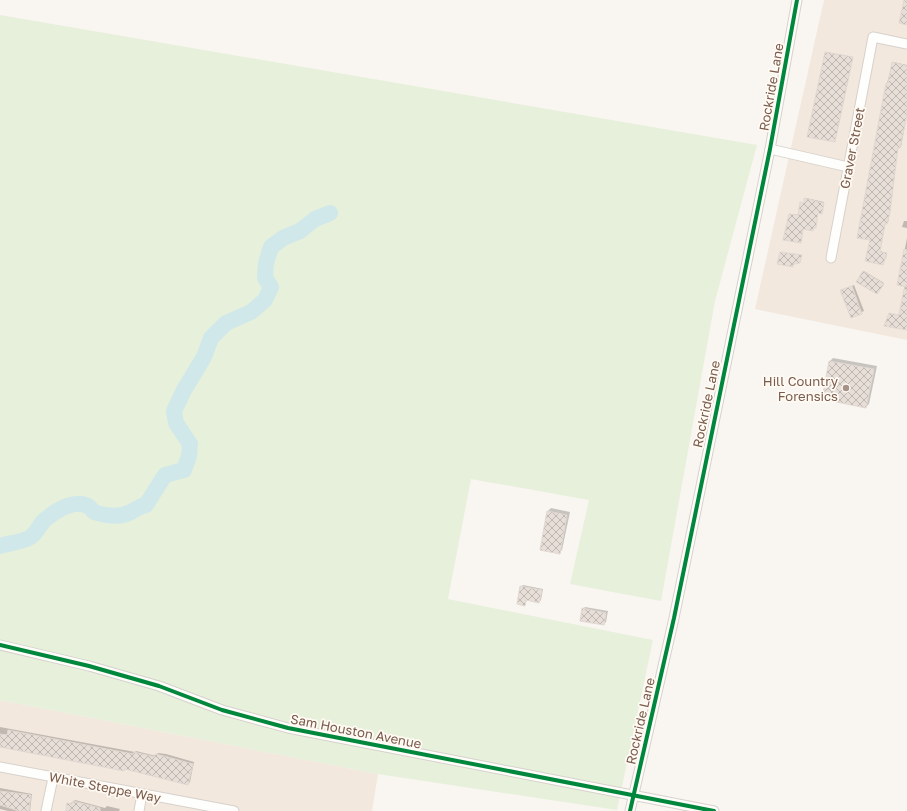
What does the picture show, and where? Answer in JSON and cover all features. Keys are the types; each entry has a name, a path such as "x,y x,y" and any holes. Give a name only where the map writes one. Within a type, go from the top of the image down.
{"street":[{"name":"Rockride Lane","path":"630,811 674,618 770,149 797,0"},
{"name":"Graver Street","path":"830,258 874,37 907,44"},
{"path":"770,149 848,167"},
{"name":"Sam Houston Avenue","path":"0,645 89,666 159,686 222,710 288,728 714,811"},
{"name":"White Steppe Way","path":"0,767 233,811"},
{"path":"46,811 53,778"},
{"path":"139,811 142,794"}],"shaded area":[{"path":"824,0 907,0 907,340 755,309"},
{"path":"0,700 378,774 372,811 0,811"}],"green space":[{"path":"0,15 757,145 715,301 661,601 570,584 589,500 471,479 448,599 653,640 617,810 378,774 0,700"}],"building":[{"path":"904,0 907,0 907,25 899,23"},
{"path":"825,52 853,57 835,142 807,137"},
{"path":"892,62 907,66 907,115 900,148 898,148 890,212 887,224 885,224 880,252 887,253 883,265 865,261 870,240 857,238 886,83 888,83"},
{"path":"804,198 824,203 822,214 818,213 816,228 814,228 813,231 803,229 801,243 783,240 789,214 798,215 800,202 804,203"},
{"path":"904,249 907,250 907,287 897,285"},
{"path":"780,252 802,255 800,263 794,264 793,267 777,264"},
{"path":"863,271 884,284 877,294 856,282"},
{"path":"852,286 862,314 851,318 840,290"},
{"path":"904,289 907,290 907,330 884,326 889,313 899,315"},
{"path":"829,361 874,369 866,408 822,399"},
{"path":"547,511 567,515 560,554 540,550"},
{"path":"520,586 542,590 539,603 526,600 525,606 517,604"},
{"path":"582,608 606,613 604,625 580,621"},
{"path":"8,730 133,754 134,752 155,757 155,754 193,764 188,785 125,769 124,771 0,747 0,734 7,735"},
{"path":"0,791 31,795 29,811 19,811 0,805"},
{"path":"73,801 100,808 100,811 66,811 67,803 72,804"}],"waterway":[{"path":"0,546 29,538 46,519 57,511 70,505 83,504 94,512 103,515 117,516 131,512 146,505 165,475 184,470 189,456 190,444 176,423 174,411 184,390 204,357 211,338 226,323 251,312 265,300 271,287 265,278 266,263 271,247 283,238 300,231 315,219 330,213"}],"cycle path":[{"path":"630,811 674,618 770,149 797,0"},
{"path":"0,645 89,666 159,686 222,710 288,728 714,811"}],"place":[{"name":"Hill Country Forensics","path":"846,388"}]}
